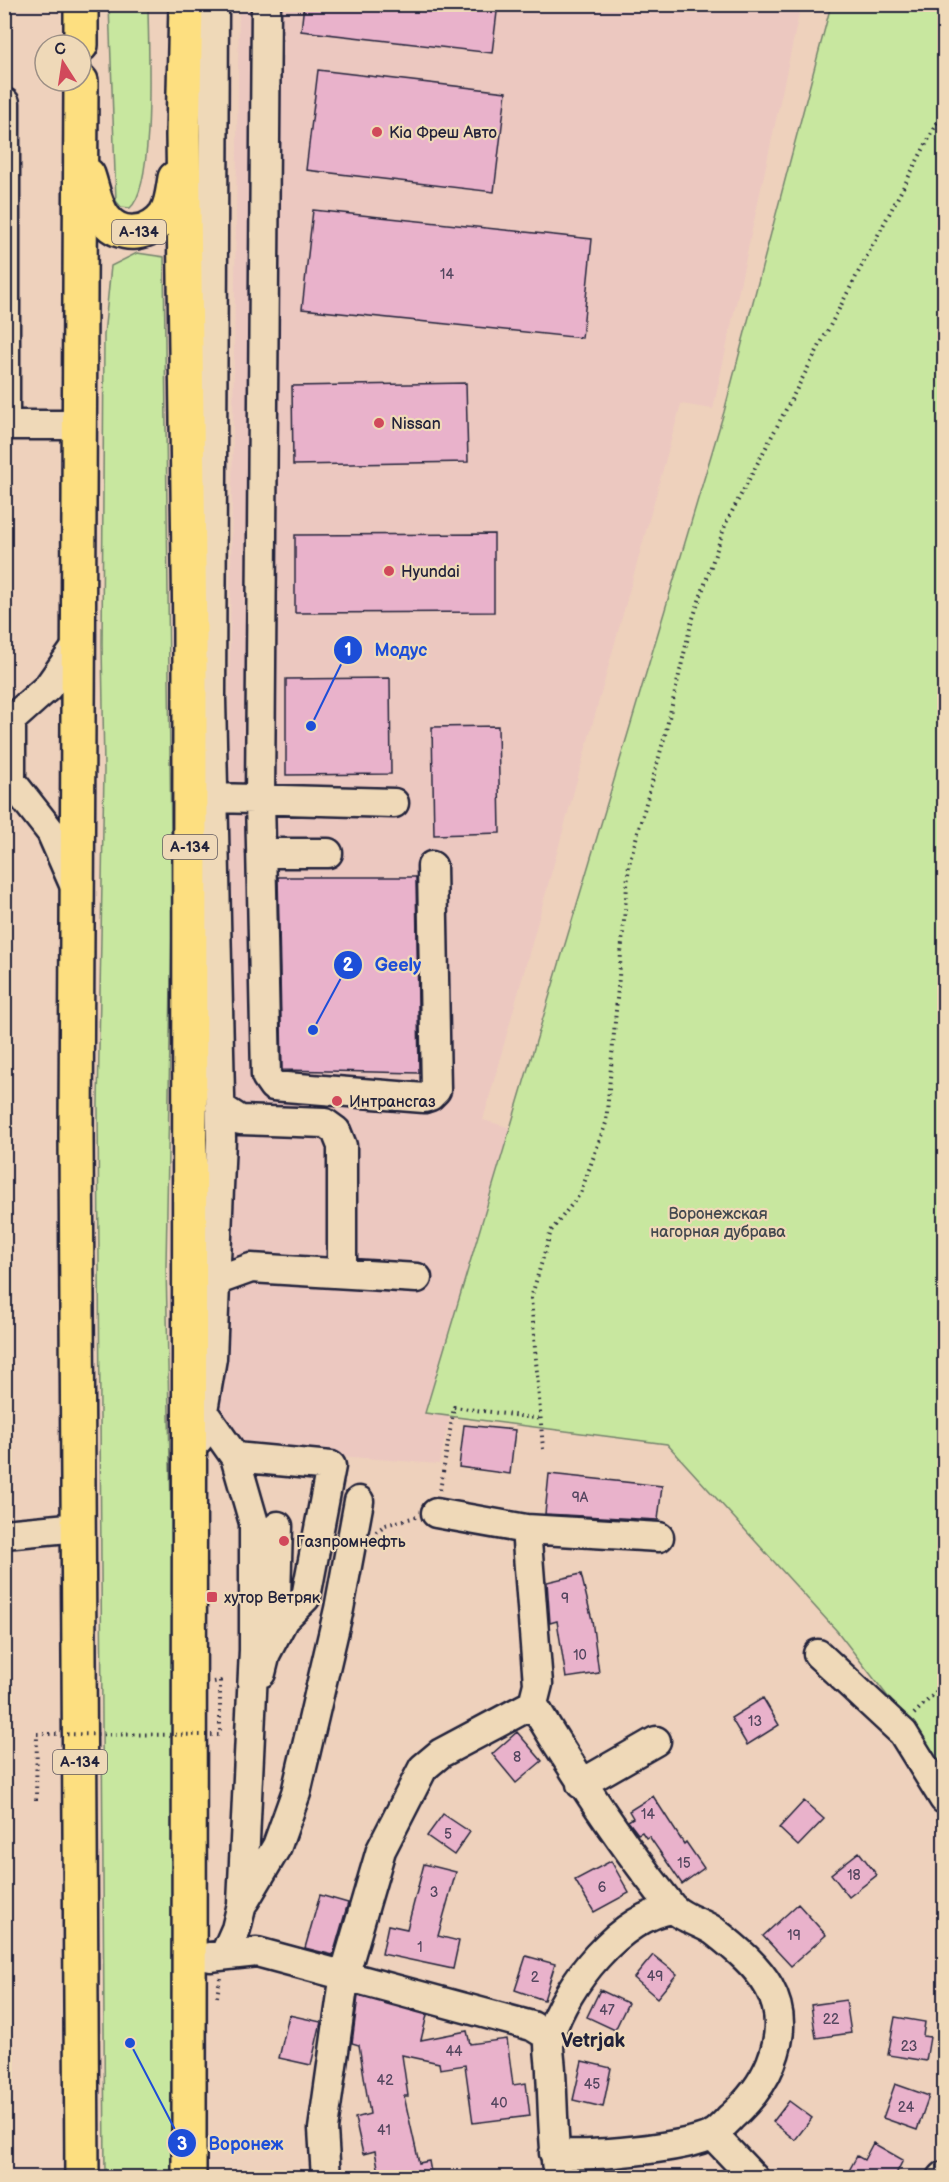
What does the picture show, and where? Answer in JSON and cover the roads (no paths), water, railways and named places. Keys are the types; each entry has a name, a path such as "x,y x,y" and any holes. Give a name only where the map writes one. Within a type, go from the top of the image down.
{"highway":[{"path":"81,4 81,33"},
{"name":"А-134","path":"186,4 183,135 190,633 189,2178"},
{"name":"А-134","path":"81,93 76,1136 82,2178"},
{"name":"А-134","path":"80,147 98,206 105,220 119,230 134,233 152,228 166,213 183,135"}],"street":[{"path":"189,1480 204,1413 212,1358 220,1107 211,699 214,4"},
{"path":"266,4 260,799 266,1076 268,1082 273,1086 424,1098 436,1090 432,866"},
{"path":"4,104 5,425 80,425"},
{"path":"78,892 51,832 11,781 11,720 48,687 79,643"},
{"path":"214,798 393,803"},
{"path":"261,853 328,853"},
{"path":"220,1107 240,1120 325,1123 336,1131 342,1146 342,1272"},
{"path":"215,1281 251,1268 417,1278"},
{"path":"204,1413 285,1526 280,1628 251,1707"},
{"path":"225,1954 236,1929 243,1904 251,1707 285,1526 331,1466 235,1457"},
{"path":"243,1904 277,1846 296,1792 339,1609 359,1501"},
{"path":"436,1513 526,1529 659,1537"},
{"path":"280,1628 285,1526"},
{"path":"4,1534 79,1527"},
{"path":"526,1529 538,1684 533,1704 581,1784 673,1909 708,1927 737,1949 762,1975 776,2000 781,2021 779,2043 767,2073 743,2107 712,2134 696,2140 595,2155 571,2156 556,2165 550,2037 569,1993 598,1955 629,1928 659,1911 673,1909"},
{"path":"818,1654 903,1733 945,1799"},
{"path":"326,2178 323,2129 345,1973 381,1850 423,1768 441,1753 533,1704"},
{"path":"581,1784 656,1741"},
{"path":"66,2178 68,2013 81,1927"},
{"path":"188,1962 225,1954 257,1952 345,1973 532,2026 550,2037"},
{"path":"712,2134 754,2178"}],"place":[{"name":"Kia Фреш Авто","path":"377,132"},
{"name":"Nissan","path":"379,423"},
{"name":"Hyundai","path":"389,571"},
{"name":"Модус","path":"311,726"},
{"name":"Geely","path":"313,1030"},
{"name":"Интрансгаз","path":"337,1101"},
{"name":"Газпромнефть","path":"284,1541"},
{"name":"хутор Ветряк","path":"212,1597"},
{"name":"Воронеж","path":"130,2043"}],"district":[{"name":"Vetrjak","path":"593,2040"}],"park label":[{"name":"Воронежская нагорная дубрава","path":"718,1222"}]}
